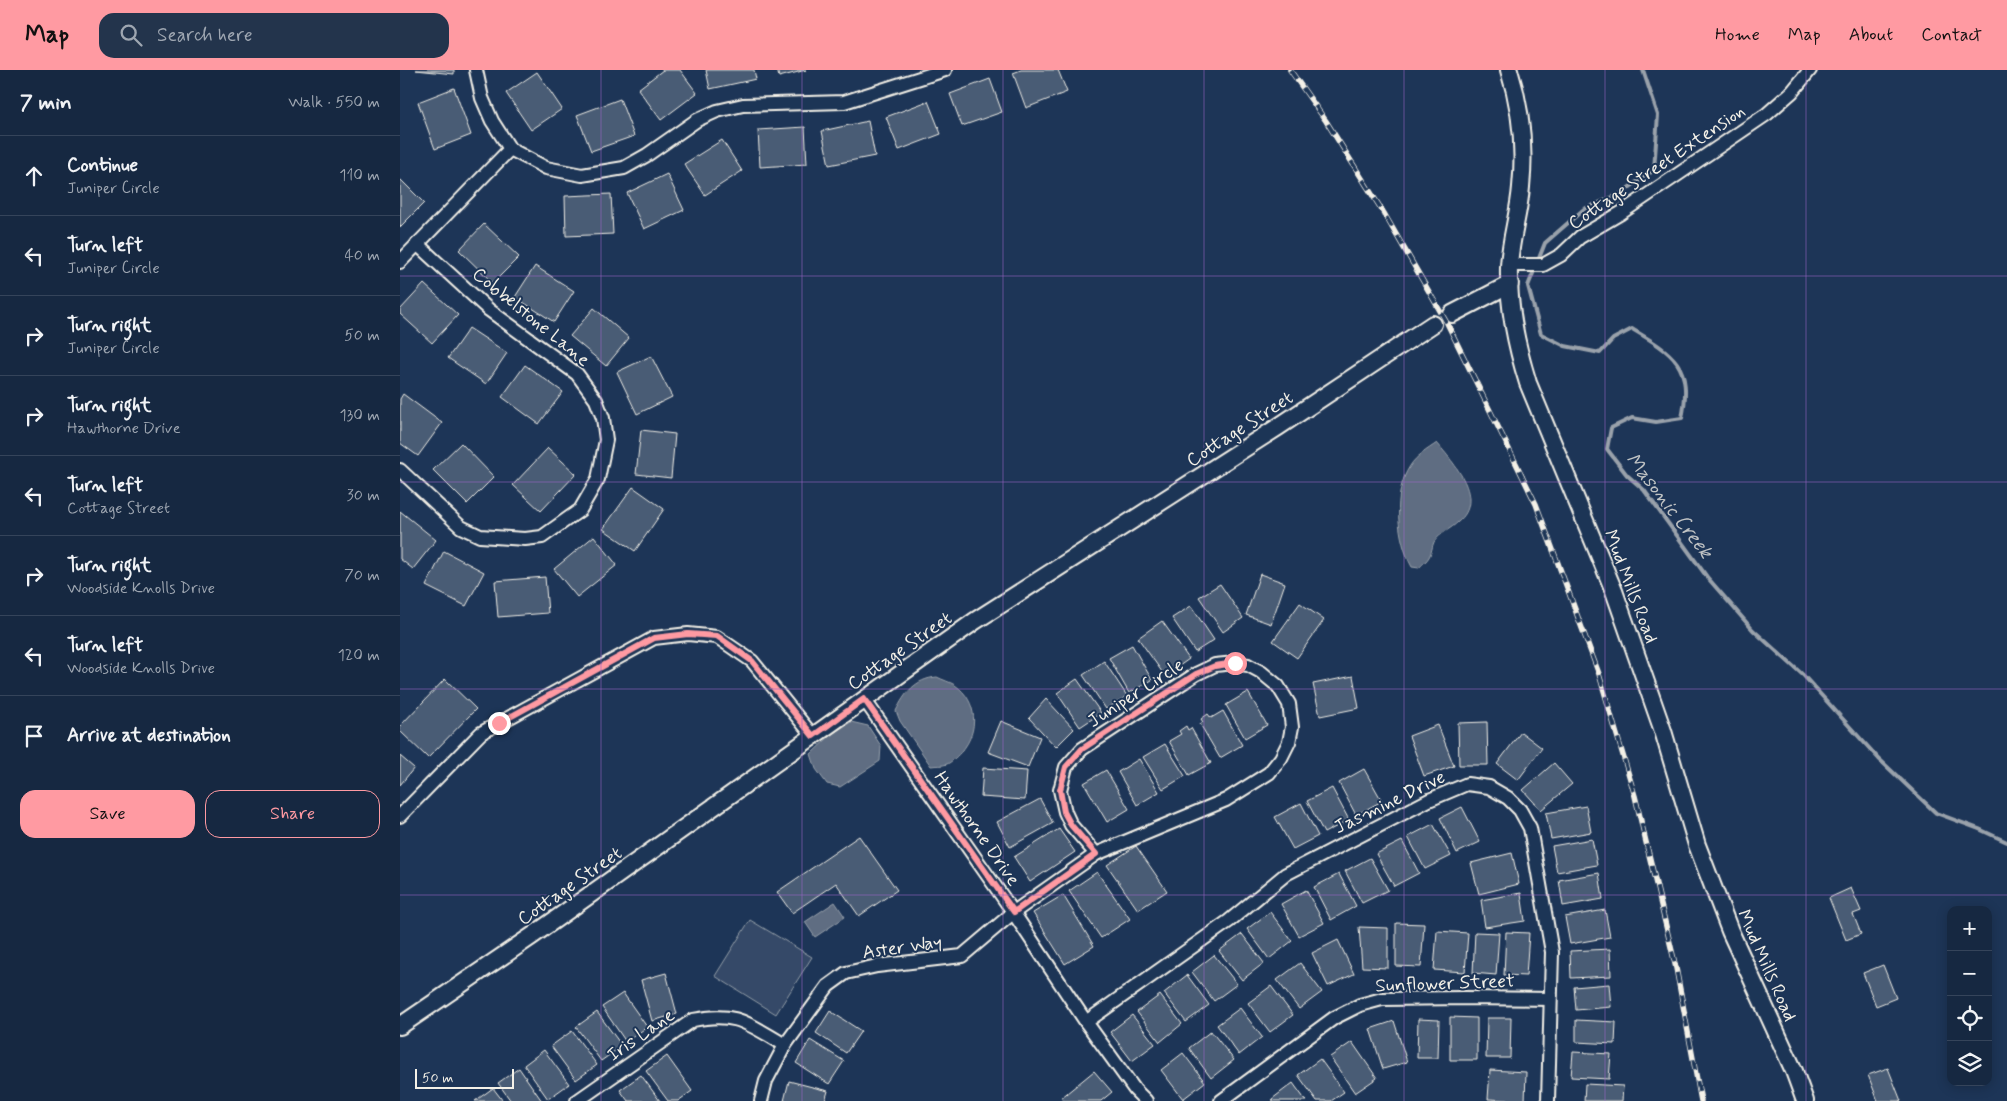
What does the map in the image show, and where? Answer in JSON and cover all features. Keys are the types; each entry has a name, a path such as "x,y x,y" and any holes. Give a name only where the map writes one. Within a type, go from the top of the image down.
{"street":[{"path":"476,70 485,106 510,149 546,168 582,175 624,168 647,155 698,120 717,111 743,105 844,102 945,70"},
{"name":"Mud Mills Road","path":"1509,70 1523,136 1521,187 1509,265 1511,311 1517,348 1528,383 1614,591 1663,732 1697,846 1730,931 1805,1101"},
{"name":"Cottage Street Extension","path":"1509,265 1543,265 1561,255 1580,238 1621,213 1767,114 1792,92 1810,70"},
{"path":"400,262 510,149"},
{"name":"Cobbelstone Lane","path":"400,470 461,527 480,536 507,539 542,537 580,510 598,479 606,440 603,418 596,400 577,374 489,310 417,244"},
{"path":"1452,314 1510,284"},
{"name":"Cottage Street","path":"400,1026 532,936 975,621 1278,427 1433,324"},
{"path":"400,816 482,733 654,638 688,634 717,636 752,661 813,736"},
{"name":"Juniper Circle","path":"1014,912 1096,854 1226,800 1269,773 1281,758 1289,742 1292,727 1289,704 1278,686 1261,672 1248,665 1235,663 1215,666 1196,674 1082,749 1066,767 1060,790 1064,812 1071,825 1096,854"},
{"name":"Hawthorne Drive","path":"864,699 1014,912 1086,1022 1135,1090 1146,1101"},
{"name":"Jasmine Drive","path":"1086,1022 1229,921 1286,874 1429,800 1467,784 1489,787 1508,798 1520,810 1530,828 1552,952 1548,1101"},
{"name":"Aster Way","path":"761,1101 766,1081 785,1045 828,986 846,973 877,966 962,956 1014,912"},
{"name":"Sunflower Street","path":"1220,1101 1334,1018 1360,1005 1382,999 1550,999"},
{"name":"Iris Lane","path":"577,1101 693,1020 714,1016 738,1018 785,1045"}],"shaded area":[{"path":"1437,443 1464,481 1469,503 1466,513 1458,522 1434,542 1427,560 1419,568 1412,567 1400,530 1399,503 1401,489 1404,477 1412,462"},
{"path":"937,677 955,685 963,692 968,699 974,716 968,743 962,751 945,765 931,766 900,721 896,711 903,698 912,688 929,678"},
{"path":"851,722 868,726 881,746 880,761 840,787 827,784 816,769 811,754 832,734"},
{"path":"835,902 845,917 815,937 805,922"},
{"path":"750,920 812,957 776,1014 715,976"}],"building":[{"path":"416,70 454,70 454,74"},
{"path":"663,70 680,70 697,93 661,120 638,89"},
{"path":"706,70 754,70 756,79 710,89"},
{"path":"777,70 806,70 779,77"},
{"path":"1021,70 1058,70 1067,92 1026,108 1013,73"},
{"path":"537,72 562,109 531,130 506,93"},
{"path":"990,79 1002,112 962,126 950,94"},
{"path":"454,88 471,135 435,149 418,102"},
{"path":"620,99 634,136 591,151 577,115"},
{"path":"928,101 941,134 899,150 886,117"},
{"path":"868,121 875,156 829,165 822,131"},
{"path":"805,127 807,164 760,167 758,130"},
{"path":"722,140 742,171 705,195 684,164"},
{"path":"667,174 684,210 644,229 627,193"},
{"path":"400,179 424,203 400,227"},
{"path":"611,194 613,234 566,236 565,196"},
{"path":"484,224 519,257 493,283 459,250"},
{"path":"535,266 574,291 554,322 515,297"},
{"path":"424,284 458,315 432,343 400,314 400,310"},
{"path":"594,308 629,338 606,366 570,336"},
{"path":"469,328 507,353 486,384 448,358"},
{"path":"651,356 672,397 637,414 617,372"},
{"path":"525,365 563,392 539,424 502,397"},
{"path":"403,394 442,423 418,456 400,443 400,399"},
{"path":"641,430 675,434 671,478 636,474"},
{"path":"461,443 494,477 467,504 433,470"},
{"path":"548,448 576,474 541,511 513,485"},
{"path":"633,487 664,509 635,551 603,529"},
{"path":"400,511 436,540 413,569 400,559"},
{"path":"594,536 617,565 577,597 554,569"},
{"path":"444,551 484,572 466,606 426,586"},
{"path":"1260,574 1285,583 1271,624 1246,615"},
{"path":"545,577 548,613 498,617 495,581"},
{"path":"1220,584 1243,618 1223,632 1199,597"},
{"path":"1300,603 1324,620 1297,658 1273,641"},
{"path":"1191,606 1214,640 1195,652 1172,618"},
{"path":"1162,621 1189,659 1165,676 1138,638"},
{"path":"1132,645 1152,680 1129,693 1109,658"},
{"path":"1104,661 1127,696 1106,709 1083,675"},
{"path":"1353,676 1359,708 1320,716 1313,684"},
{"path":"445,679 476,709 428,758 400,731 400,726"},
{"path":"1077,679 1101,713 1080,727 1057,693"},
{"path":"1248,692 1267,725 1245,738 1226,705"},
{"path":"1046,699 1074,729 1056,747 1029,718"},
{"path":"1223,711 1242,745 1220,758 1200,724 1203,722 1201,719 1208,714 1211,718"},
{"path":"1001,721 1040,737 1028,767 988,752"},
{"path":"1487,722 1488,765 1459,765 1458,723"},
{"path":"1438,725 1454,766 1424,776 1409,736"},
{"path":"1186,726 1188,730 1191,728 1211,763 1189,775 1169,741 1181,734 1179,731"},
{"path":"1521,732 1542,748 1518,780 1497,764"},
{"path":"1165,744 1185,776 1163,789 1143,757"},
{"path":"400,756 414,768 400,785"},
{"path":"1139,759 1159,792 1137,805 1118,772"},
{"path":"1554,763 1572,784 1541,810 1523,790"},
{"path":"983,768 1027,771 1025,800 981,797"},
{"path":"1364,769 1382,801 1356,815 1339,783"},
{"path":"1106,770 1129,809 1107,822 1084,783"},
{"path":"1332,788 1349,820 1324,833 1307,801"},
{"path":"1040,799 1053,823 1010,847 997,822"},
{"path":"1301,803 1318,836 1293,849 1275,817"},
{"path":"1586,806 1591,832 1551,839 1546,813"},
{"path":"1462,807 1480,842 1457,853 1440,818"},
{"path":"1433,824 1451,856 1425,869 1408,837"},
{"path":"1059,829 1075,852 1030,882 1014,857"},
{"path":"859,836 897,890 859,916 836,883 792,913 777,892"},
{"path":"1592,839 1597,865 1557,872 1552,846"},
{"path":"1402,841 1419,873 1394,886 1376,854"},
{"path":"1136,846 1167,891 1138,910 1107,865"},
{"path":"1512,853 1519,884 1479,894 1471,863"},
{"path":"1370,858 1388,890 1362,903 1345,871"},
{"path":"1097,872 1130,919 1101,938 1069,891"},
{"path":"1599,873 1603,899 1563,906 1559,880"},
{"path":"1339,874 1356,906 1331,920 1314,887"},
{"path":"1851,888 1861,911 1853,914 1861,934 1846,940 1829,898"},
{"path":"1306,890 1324,923 1299,936 1281,904"},
{"path":"1521,893 1525,921 1485,927 1481,900"},
{"path":"1063,895 1094,946 1065,964 1033,913"},
{"path":"1605,910 1610,937 1570,944 1565,917"},
{"path":"1270,912 1292,941 1269,959 1247,929"},
{"path":"1396,923 1424,924 1421,967 1396,966"},
{"path":"1359,927 1388,928 1388,968 1362,967"},
{"path":"1437,931 1468,933 1465,972 1434,970"},
{"path":"1475,932 1499,933 1496,975 1473,973"},
{"path":"1506,932 1529,933 1526,976 1504,975"},
{"path":"1242,934 1264,963 1242,980 1219,951"},
{"path":"1338,940 1354,974 1328,986 1312,953"},
{"path":"1610,949 1611,976 1571,978 1570,951"},
{"path":"1214,955 1237,984 1214,1001 1192,972"},
{"path":"1300,963 1322,992 1299,1009 1277,980"},
{"path":"1883,965 1896,998 1876,1006 1863,973"},
{"path":"666,973 677,1014 652,1021 641,980"},
{"path":"1187,975 1209,1005 1186,1022 1164,993"},
{"path":"1609,984 1611,1007 1576,1010 1574,987"},
{"path":"1271,986 1293,1015 1270,1032 1248,1003"},
{"path":"623,993 647,1027 626,1042 602,1007"},
{"path":"1160,995 1182,1024 1160,1042 1137,1012"},
{"path":"1240,1008 1262,1037 1239,1055 1217,1025"},
{"path":"830,1011 861,1031 846,1053 816,1033"},
{"path":"597,1012 622,1046 601,1061 576,1027"},
{"path":"1132,1015 1155,1044 1132,1061 1110,1032"},
{"path":"1450,1017 1477,1018 1477,1060 1450,1060"},
{"path":"1487,1018 1511,1018 1510,1058 1486,1058"},
{"path":"1418,1019 1439,1020 1438,1058 1417,1058"},
{"path":"1576,1020 1616,1022 1615,1044 1576,1042"},
{"path":"1394,1021 1407,1062 1383,1069 1370,1029"},
{"path":"572,1031 597,1065 576,1080 551,1046"},
{"path":"1211,1031 1234,1060 1211,1078 1189,1048"},
{"path":"810,1040 844,1061 829,1084 796,1063"},
{"path":"1352,1042 1377,1078 1355,1093 1330,1057"},
{"path":"544,1050 569,1084 548,1099 524,1065"},
{"path":"1573,1052 1611,1054 1609,1079 1571,1077"},
{"path":"1183,1053 1205,1082 1183,1099 1161,1070"},
{"path":"667,1056 692,1091 678,1101 668,1101 646,1071"},
{"path":"1320,1059 1344,1092 1331,1101 1317,1101 1298,1075"},
{"path":"519,1068 542,1101 511,1101 498,1083"},
{"path":"1888,1068 1901,1101 1878,1101 1868,1075"},
{"path":"1490,1070 1526,1072 1525,1101 1488,1099"},
{"path":"1094,1071 1112,1092 1101,1101 1064,1101 1061,1098"},
{"path":"641,1075 660,1101 628,1101 620,1090"},
{"path":"789,1081 828,1091 825,1101 784,1101"},
{"path":"1293,1083 1306,1101 1273,1101 1272,1099"},
{"path":"1585,1084 1623,1086 1622,1101 1584,1101"},
{"path":"493,1088 503,1101 475,1101"}],"waterway":[{"name":"Masonic Creek","path":"1643,70 1658,115 1654,170 1620,194 1584,209 1545,243 1528,286 1541,334 1565,346 1600,353 1613,339 1632,329 1669,354 1677,363 1685,385 1682,418 1656,422 1632,418 1611,428 1607,449 1627,475 1644,490 1707,577 1753,630 1803,675 1879,759 1936,813 2007,842"}],"railway":[{"path":"1290,70 1326,121 1385,215 1447,323 1536,504 1599,674 1635,796 1676,968 1701,1101"}],"route":[{"path":"499,723 654,638 688,634 717,636 752,661 813,736 864,699 1014,912 1096,854 1071,825 1064,812 1060,790 1066,767 1082,749 1196,674 1215,666 1235,663"}]}
